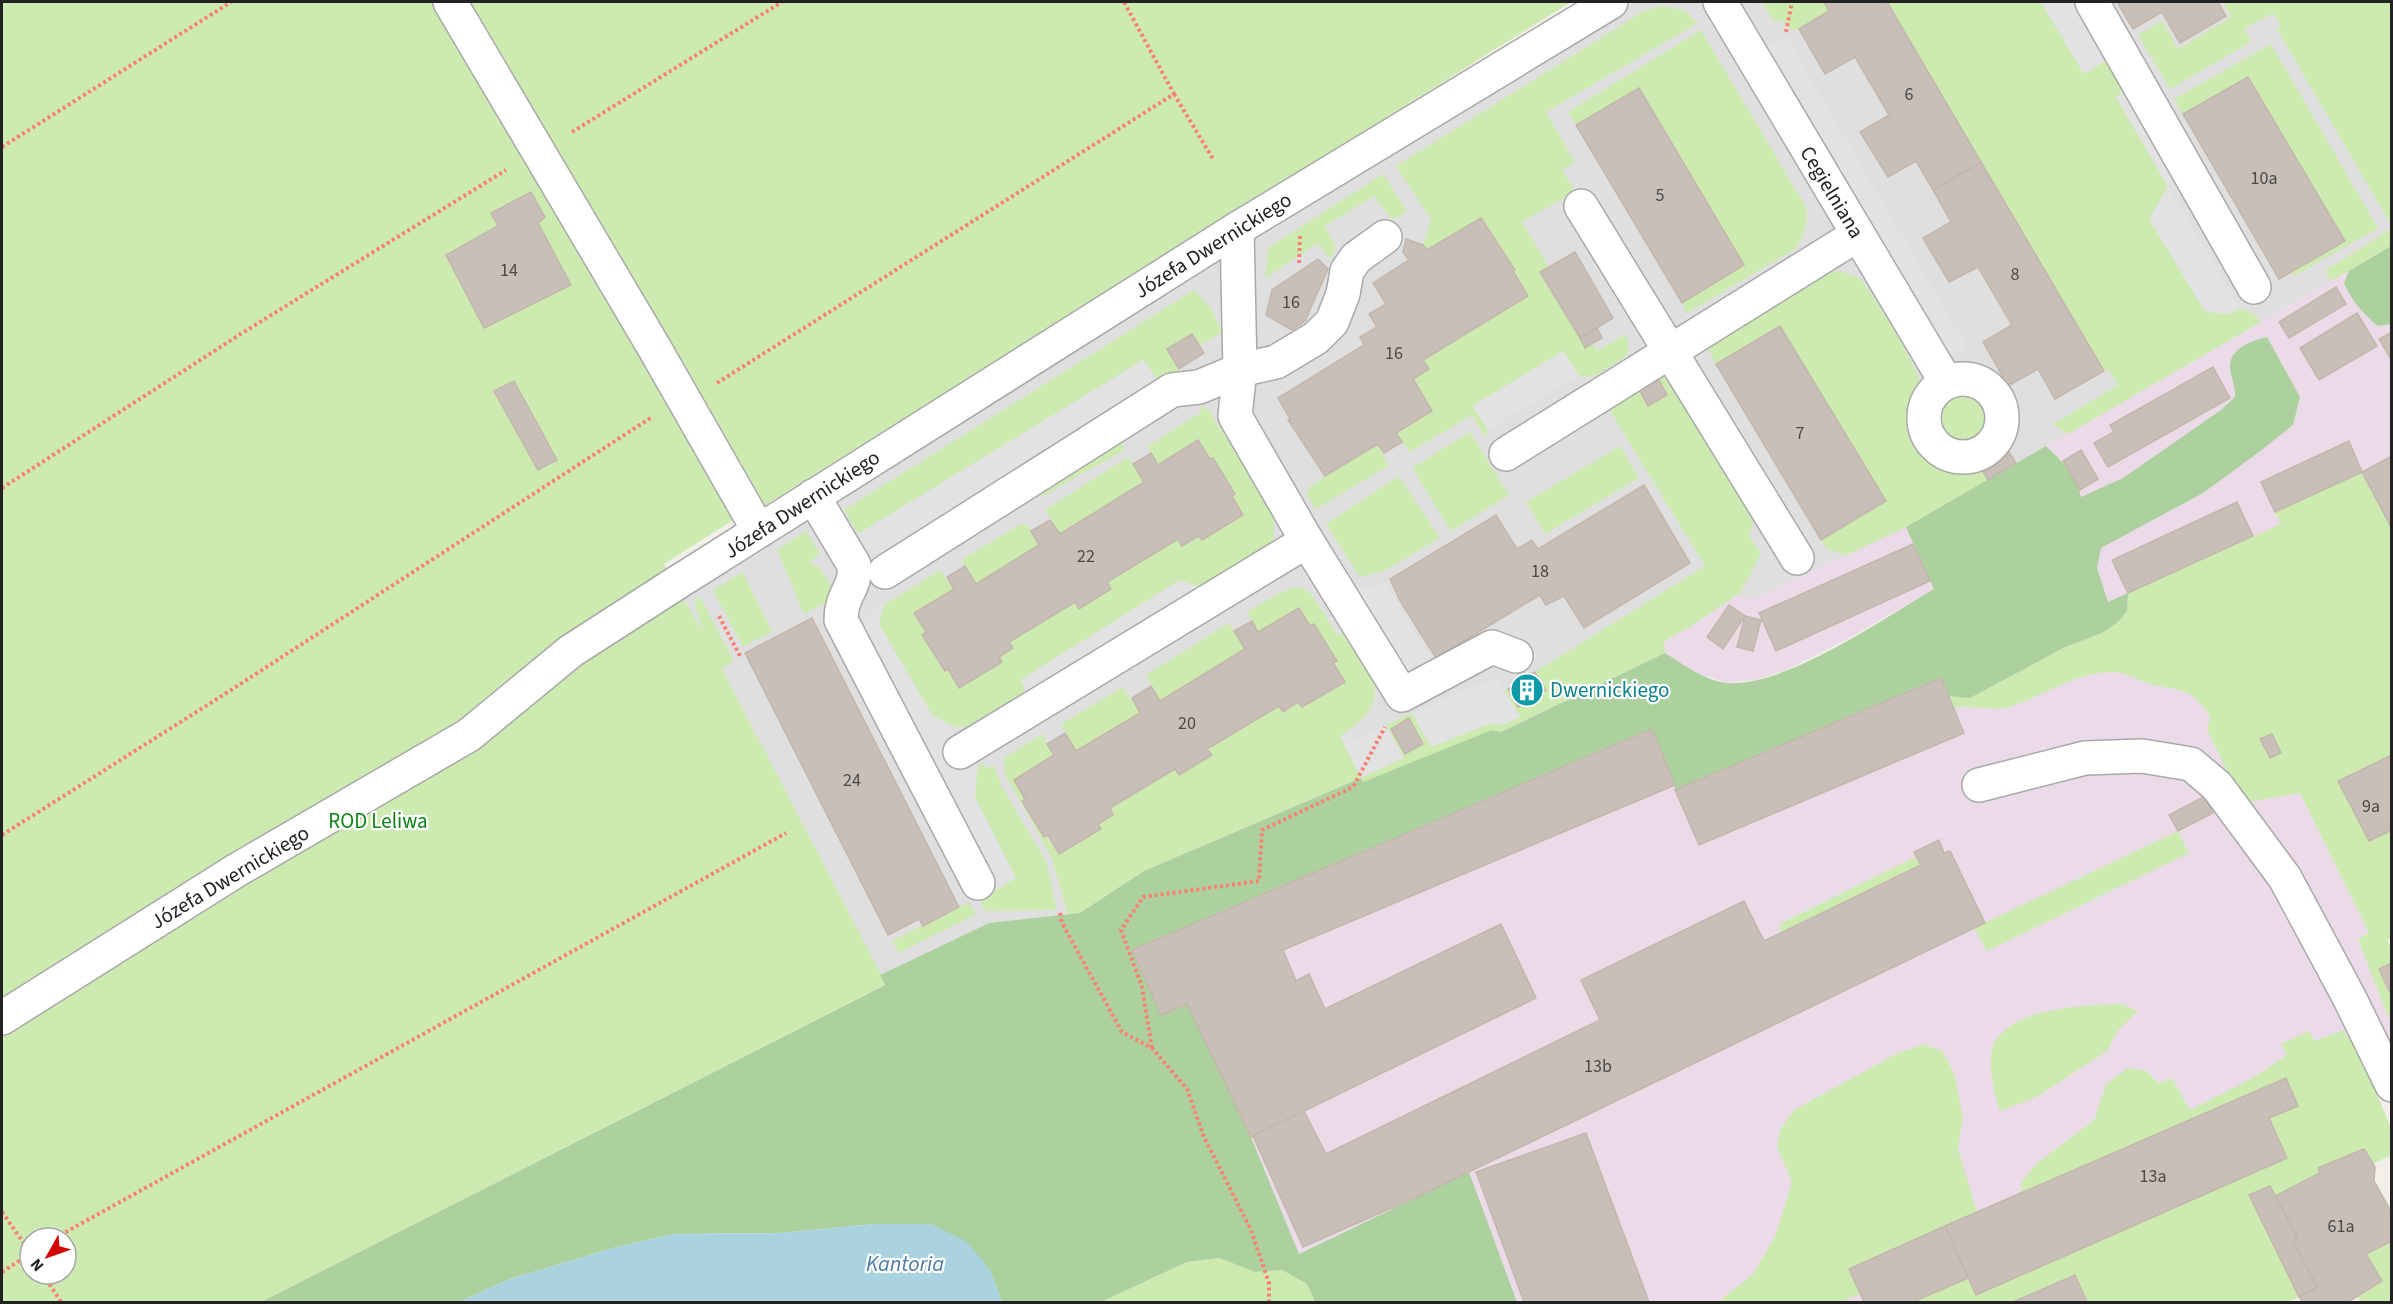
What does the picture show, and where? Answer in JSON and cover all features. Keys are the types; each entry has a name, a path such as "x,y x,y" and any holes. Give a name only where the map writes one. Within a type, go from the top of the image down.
{"street":[{"path":"450,2 686,402 759,531"},
{"name":"Józefa Dwernickiego","path":"2,1018 237,870 469,735 572,651 675,584 1237,229 1611,2"},
{"name":"Cegielniana","path":"1720,2 1946,382"},
{"path":"2092,2 2254,287"},
{"path":"1581,206 1797,558"},
{"path":"1237,229 1240,370 1235,416 1307,541 1402,695 1492,647 1516,656"},
{"path":"1506,454 1857,235"},
{"path":"885,572 1172,390 1199,387 1240,370 1276,362 1316,338 1332,322 1344,294 1347,271 1356,258 1385,237"},
{"path":"813,496 854,565 856,577 841,604 841,620 978,883"},
{"path":"960,752 1307,541"},
{"path":"1979,785 2085,758 2142,756 2191,764 2217,786 2284,878 2349,997 2391,1085"}],"path":[{"path":"2,147 231,2"},
{"path":"2,488 259,322 508,168 540,153 782,2"},
{"path":"1124,2 1174,94 1213,159"},
{"path":"1786,32 1792,2"},
{"path":"2,835 228,692 651,417 686,402 1174,94"},
{"path":"1299,263 1301,228"},
{"path":"719,616 740,656"},
{"path":"1152,1048 1142,987 1121,930 1143,897 1259,881 1262,830 1353,787 1402,695"},
{"path":"77,1226 786,833"},
{"path":"1060,913 1062,923 1122,1032 1152,1048 1187,1089 1204,1137 1251,1230 1269,1283 1269,1302"},
{"path":"2,1212 18,1235"},
{"path":"2,1272 18,1261"},
{"path":"51,1286 61,1302"}],"shaded area":[{"path":"1634,2 2391,2 2391,246 2377,254 2391,277 2016,463 1988,480 1934,589 1080,913 989,923 880,975 682,595"},
{"path":"2041,2 2075,2 2109,59 2084,74"},
{"path":"1786,36 1967,347 1949,358 1768,47"},
{"path":"2131,87 2181,173 2168,187 2240,308 2230,314 2205,312 2149,219 2168,186 2116,97"},
{"path":"2377,254 2391,277 2391,920 2359,939 2388,1017 2391,1016 2391,1065 2369,1076 2391,1128 2292,1177 1993,1302 1517,1302 1469,1172 1299,1254 1251,1137 1132,1028 1102,964 1144,871 1664,641 1693,625 1735,595 1753,599 1906,527 1934,589 1851,637 1789,669 1756,680 1725,683 1694,671 1666,654 1714,757 2108,602 2099,582 2094,553 2063,461 2046,446"},
{"path":"1563,351 1579,376 1488,430 1473,406"},
{"path":"1144,360 1159,383 874,559 858,534"},
{"path":"1180,580 1201,588 1021,698 1025,688 1020,680"},
{"path":"1385,583 1432,659 1405,675 1352,591"},
{"path":"884,605 880,626 932,715 948,724 977,771 975,797 1016,878 994,891 848,626"},
{"path":"1496,677 1520,717 1502,725 1491,723 1431,747 1412,713"},
{"path":"1386,725 1404,758 1361,778 1340,736 1350,730 1356,740"}],"green space":[{"name":"ROD Leliwa","path":"2,2 1571,2 764,506 755,506 664,564 703,633 694,601 700,597 734,661 722,669 886,984 261,1302 2,1302"},
{"path":"1762,2 1824,2 1829,11 1793,31 1782,21 1774,21"},
{"path":"1887,2 2041,2 2083,73 2119,54 2137,84 2116,97 2168,187 2230,314 2240,308 2254,314 2261,322 2068,434 2053,424 2118,385 2108,369 2104,371"},
{"path":"2223,2 2391,2 2391,225 2277,29 2281,26 2273,13 2244,29 2251,42 2170,89 2138,35 2162,21 2178,49 2231,17"},
{"path":"1662,6 1684,10 1698,23 1546,112 1575,162 1562,170 1575,192 1522,222 1549,267 1540,273 1585,347 1592,343 1597,351 1626,334 1629,347 1627,356 1592,377 1579,376 1563,351 1473,406 1488,430 1485,437 1472,415 1410,452 1396,433 1432,411 1413,379 1429,369 1423,360 1528,295 1498,242 1427,250 1423,245 1431,220 1396,166 1644,11"},
{"path":"1701,30 1806,207 1807,219 1801,239 1795,249 1687,313 1682,303 1744,265 1640,88 1576,125 1568,112"},
{"path":"2271,44 2378,228 2294,276 2291,272 2344,241 2248,77 2183,114 2174,99"},
{"path":"1383,174 1407,211 1392,220 1374,196 1325,226 1336,246 1331,260 1318,243 1265,278 1268,248"},
{"path":"2391,229 2391,246 2331,281 2325,271"},
{"path":"2391,246 2391,324 2378,326 2358,306 2344,283 2349,271"},
{"path":"1841,271 1858,278 1866,286 1914,366 1919,379 1915,418 1920,441 1935,457 1945,462 1955,465 1979,465 1988,480 1906,527 1847,555 1827,549 1821,540 1885,501 1779,326 1716,364 1703,339 1818,273"},
{"path":"1194,290 1211,308 1222,332 1199,346 1192,334 1167,349 1179,371 1159,383 1143,360 858,534 844,510"},
{"path":"2267,337 2300,397 2293,425 2203,493 2101,548 2097,568 2108,602 2128,593 2127,611 2118,622 2102,633 2065,647 1970,698 1949,696 1940,678 1675,790 1675,785 1651,729 1132,950 1161,1015 1187,1004 1251,1137 1299,1254 1469,1172 1517,1302 1315,1302 1307,1284 1282,1270 1255,1272 1219,1258 1187,1262 1101,1302 1002,1302 990,1270 931,1224 875,1224 780,1233 673,1234 613,1248 510,1279 459,1302 261,1302 885,985 880,975 989,923 1080,913 1144,871 1361,778 1363,782 1492,730 1501,732 1665,653 1702,676 1727,683 1751,681 1805,663 1861,633 1934,589 1906,527 2046,446 2068,469 2081,497 2123,478 2221,410 2235,397 2230,368 2233,355 2237,350"},
{"path":"1662,374 1673,386 1753,520 1750,537 1761,554 1740,593 1693,625 1664,641 1665,653 1500,732 1362,782 1360,778 1144,871 1080,913 1068,916 1052,858 1005,774 1004,758 1042,734 1054,755 1014,780 1025,799 1023,801 1059,854 1101,829 1098,824 1113,815 1110,808 1175,769 1180,775 1211,755 1207,749 1279,706 1283,711 1298,702 1302,707 1345,683 1314,624 1310,626 1299,608 1258,632 1247,612 1267,600 1293,588 1302,588 1317,602 1338,636 1346,631 1371,674 1374,699 1369,711 1358,723 1340,736 1404,758 1386,725 1412,713 1431,747 1491,723 1502,725 1520,717 1505,691 1508,689 1519,706 1545,690 1535,672 1705,566 1607,406 1634,382 1648,406 1667,395 1658,378"},
{"path":"1963,397 1972,398 1979,403 1984,410 1984,428 1979,435 1972,440 1963,441 1954,440 1947,435 1942,428 1941,419 1942,410 1947,403 1954,398"},
{"path":"1201,406 1209,410 1274,515 1274,537 1268,546 1201,588 1180,580 1021,680 1025,688 1021,698 973,726 958,727 932,715 880,626 884,605 940,570 954,589 914,613 926,632 923,635 944,671 948,669 959,688 1001,662 999,657 1013,648 1009,642 1075,602 1079,608 1111,589 1107,582 1178,539 1182,545 1198,536 1202,540 1243,516 1232,496 1234,494 1213,458 1210,459 1198,440 1158,465 1148,446 1200,413"},
{"path":"1470,432 1509,495 1451,531 1412,468"},
{"path":"1120,438 1124,450 1043,496 1033,491"},
{"path":"1378,444 1388,466 1316,509 1307,495 1309,487"},
{"path":"1620,446 1639,478 1545,534 1526,502"},
{"path":"1128,457 1144,482 1060,534 1045,510"},
{"path":"2362,472 2391,529 2392,938 2387,940 2391,949 2392,963 2379,969 2391,997 2391,1016 2388,1017 2358,939 2369,933 2300,793 2243,803 2207,730 2210,717 2198,700 2180,690 2154,685 2114,672 2099,673 2073,680 2009,707 1954,708 1949,696 1970,698 2065,647 2102,633 2127,611 2128,593 2281,524 2275,512"},
{"path":"1399,476 1440,538 1384,571 1360,577 1326,524"},
{"path":"1021,524 1027,525 1039,545 976,584 961,560"},
{"path":"806,531 820,554 809,562 821,569 833,589 829,601 804,614 777,550"},
{"path":"743,572 772,632 743,647 713,590"},
{"path":"1229,623 1245,649 1160,701 1146,675"},
{"path":"1123,687 1140,713 1076,751 1061,724"},
{"path":"980,763 988,768 994,765 1001,785 1046,861 1057,910 985,911 979,898 1016,878 975,797 975,782"},
{"path":"2178,831 2189,853 1987,951 1974,928"},
{"path":"1917,856 1921,865 1780,933 1781,923"},
{"path":"969,902 976,914 899,953 892,941"},
{"path":"2121,1004 2138,1011 2118,1030 2107,1051 2035,1098 2000,1111 1991,1069 1991,1053 2002,1033 2015,1023 2050,1011 2088,1005"},
{"path":"2344,1030 2351,1043 2356,1045 2391,1128 2391,1155 2373,1164 2364,1149 2318,1168 2320,1173 2275,1196 2270,1186 2249,1195 2299,1297 2288,1302 2087,1302 2075,1276 2013,1302 1913,1302 1968,1278 1976,1295 2287,1158 2269,1118 2297,1106 2022,1193 2021,1183 2036,1164 2094,1120 2106,1084 2128,1068 2147,1071 2158,1083 2172,1078 2190,1110 2253,1078 2287,1055 2281,1044 2309,1031 2315,1041"},
{"path":"1924,1044 1943,1052 1955,1076 1963,1118 1958,1149 1977,1212 1849,1268 1860,1294 1840,1302 1718,1302 1753,1274 1775,1237 1792,1182 1777,1147 1780,1130 1794,1110 1898,1053"},
{"path":"2391,1241 2391,1302 2361,1302 2357,1295 2382,1281 2366,1254"},
{"path":"1219,1258 1255,1272 1282,1270 1307,1284 1315,1302 1101,1302 1187,1262"}],"water":[{"name":"Kantoria","path":"875,1224 931,1224 967,1242 990,1270 1002,1302 459,1302 510,1279 613,1248 673,1234 780,1233"}],"building":[{"path":"1824,2 1887,2 1981,162 1933,190 1916,161 1888,177 1860,132 1889,115 1855,57 1825,74 1799,29 1829,11"},
{"path":"2117,2 2218,2 2226,16 2180,43 2162,12 2133,29"},
{"path":"2248,77 2345,241 2279,279 2183,114"},
{"path":"1639,88 1744,265 1682,303 1576,125"},
{"path":"1981,162 2104,371 2055,399 2038,369 2008,386 1983,342 2012,325 1978,267 1949,282 1923,238 1951,222 1933,190"},
{"path":"531,192 545,217 538,223 571,285 484,328 446,255 498,226 491,213"},
{"path":"1481,218 1515,270 1513,271 1528,296 1423,360 1429,369 1413,379 1432,411 1396,433 1402,442 1384,453 1378,444 1325,476 1288,420 1290,419 1278,398 1364,345 1360,337 1377,327 1369,314 1386,304 1373,283 1409,260 1403,252 1406,239 1423,245 1427,250"},
{"path":"1575,252 1613,318 1580,338 1540,272"},
{"path":"1318,259 1328,269 1305,321 1292,330 1266,315 1272,290"},
{"path":"2336,287 2346,304 2289,338 2279,322"},
{"path":"2357,313 2377,346 2319,380 2300,348"},
{"path":"1780,326 1886,501 1821,540 1716,364"},
{"path":"1597,328 1602,338 1585,348 1580,338"},
{"path":"2392,332 2392,361 2379,339"},
{"path":"1192,334 1204,353 1179,369 1167,349"},
{"path":"2213,367 2230,398 2108,467 2094,443 2114,432 2110,425"},
{"path":"1658,378 1667,395 1648,406 1639,389"},
{"path":"514,381 557,460 538,470 494,391"},
{"path":"1198,440 1210,459 1213,458 1235,494 1232,496 1243,515 1202,540 1198,536 1182,546 1178,539 1107,582 1111,589 1079,609 1075,602 1009,642 1013,648 999,657 1002,662 959,688 948,669 945,671 922,635 926,632 914,613 954,589 947,577 965,566 976,584 1039,545 1031,531 1050,520 1060,534 1144,482 1133,464 1151,453 1158,465"},
{"path":"2349,441 2362,472 2275,512 2261,482"},
{"path":"2007,449 2016,463 1988,480 1979,465"},
{"path":"2081,450 2098,479 2080,490 2063,461"},
{"path":"2392,456 2392,529 2362,472"},
{"path":"1644,485 1690,563 1584,628 1564,596 1546,605 1540,595 1436,658 1400,601 1390,579 1496,515 1517,549 1532,540 1538,549"},
{"path":"2237,502 2253,536 2128,593 2112,560"},
{"path":"1913,544 1930,581 1776,651 1759,613"},
{"path":"1729,605 1745,616 1723,649 1707,637"},
{"path":"1299,608 1310,626 1314,624 1337,661 1333,663 1345,682 1302,707 1298,702 1283,712 1279,706 1207,749 1212,755 1179,775 1175,769 1110,808 1113,815 1098,824 1101,829 1059,854 1048,835 1044,837 1022,801 1025,799 1014,780 1054,755 1047,744 1065,733 1076,751 1140,713 1132,698 1151,686 1160,701 1245,649 1234,631 1252,621 1258,632"},
{"path":"1745,616 1761,620 1753,651 1737,647"},
{"path":"812,618 959,907 923,926 919,919 888,935 745,653"},
{"name":"Dwernickiego","path":"1535,672 1546,690 1518,707 1508,689"},
{"path":"1941,678 1964,733 1699,845 1675,790"},
{"path":"1409,718 1423,744 1405,754 1391,729"},
{"path":"1652,729 1675,785 1283,950 1296,981 1309,974 1325,1009 1501,924 1536,998 1251,1137 1187,1004 1161,1015 1132,950"},
{"path":"2272,734 2281,753 2270,758 2260,739"},
{"path":"2392,755 2392,830 2369,841 2338,781"},
{"path":"2205,796 2213,813 2178,831 2169,815"},
{"path":"1939,840 1944,853 1950,851 1985,923 1421,1195 1303,1247 1253,1136 1304,1111 1326,1154 1600,1020 1581,980 1744,901 1764,941 1921,865 1914,852"},
{"path":"2392,963 2392,997 2379,969"},
{"path":"2286,1078 2298,1106 2269,1118 2287,1158 1976,1295 1945,1226"},
{"path":"1586,1133 1649,1302 1524,1302 1476,1172"},
{"path":"2364,1149 2375,1167 2374,1181 2392,1213 2392,1241 2366,1254 2382,1281 2348,1302 2303,1302 2299,1297 2317,1287 2293,1241 2298,1238 2275,1196 2320,1173 2318,1168"},
{"path":"2270,1186 2298,1238 2293,1241 2317,1287 2299,1297 2249,1195"},
{"path":"1945,1226 1968,1278 1913,1302 1864,1302 1849,1269"},
{"path":"2075,1275 2087,1302 2013,1302"}],"place":[{"name":"Dwernickiego","path":"1527,690"}]}
